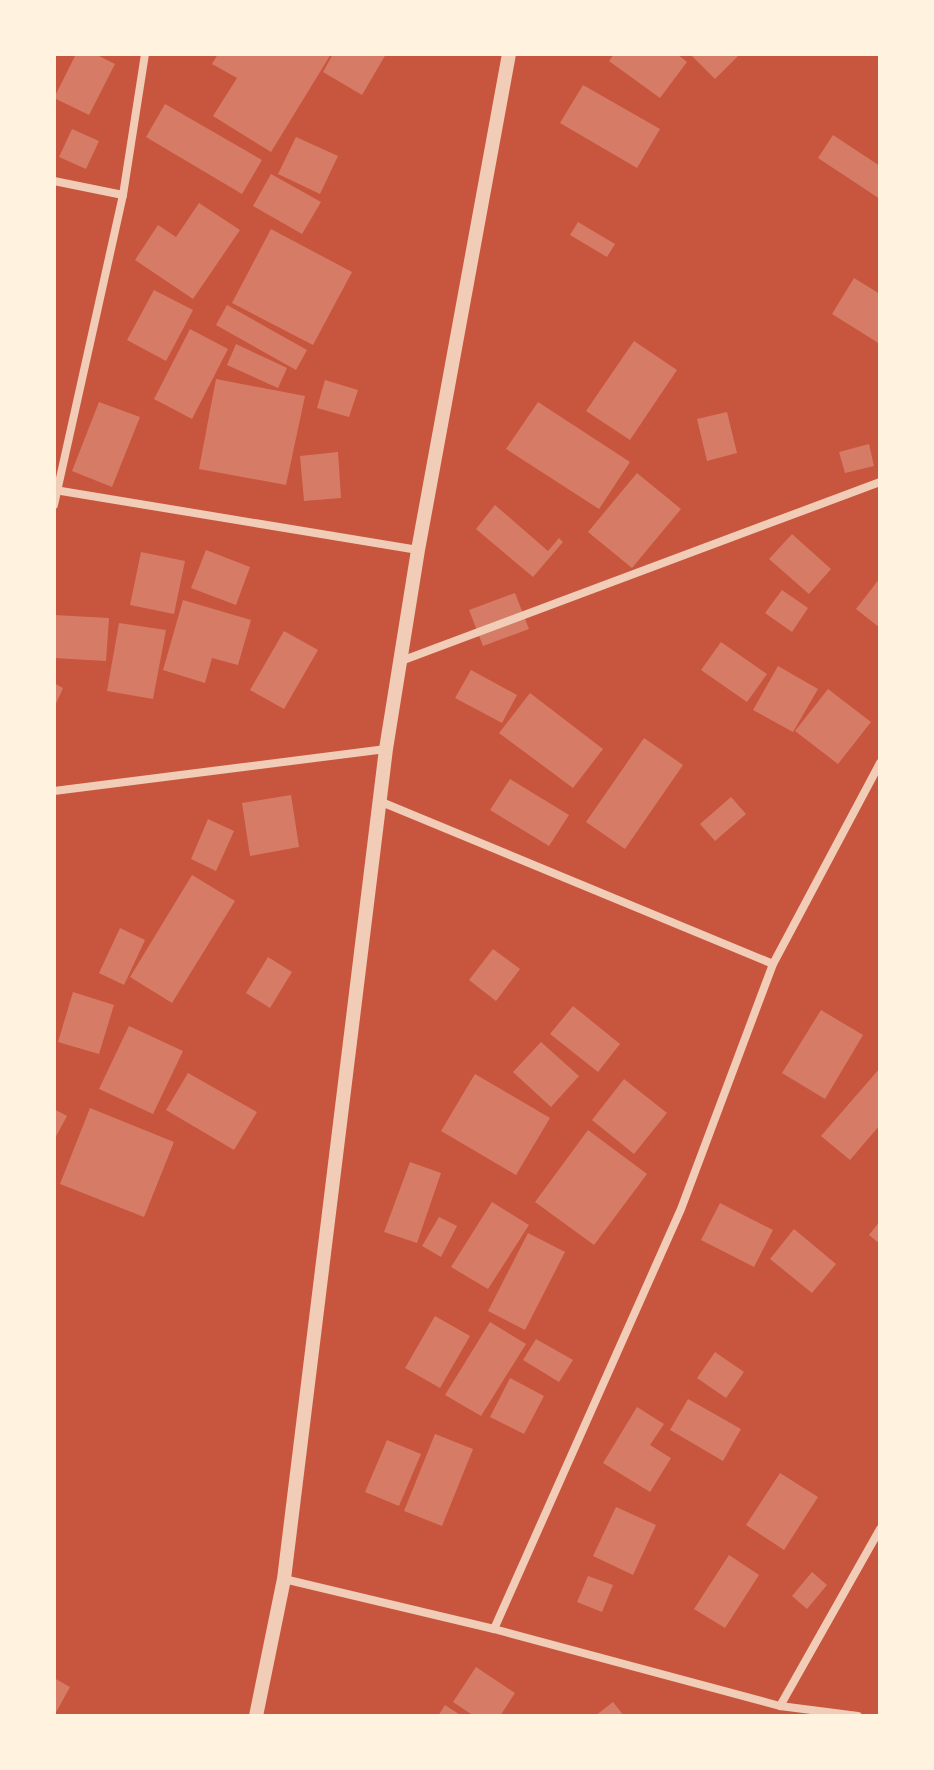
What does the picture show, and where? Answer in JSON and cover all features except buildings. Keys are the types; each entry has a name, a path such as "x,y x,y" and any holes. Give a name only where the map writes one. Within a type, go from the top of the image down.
{"street":[{"path":"54,505 123,195 145,54"},
{"path":"256,1716 284,1579 386,749 418,550 509,54"},
{"path":"54,181 123,195"},
{"path":"401,661 880,482"},
{"path":"56,490 418,550"},
{"path":"54,791 386,749"},
{"path":"494,1629 681,1209 773,964 880,763"},
{"path":"379,801 773,964"},
{"path":"780,1706 880,1529"},
{"path":"284,1579 494,1629 780,1706 858,1716"}]}
